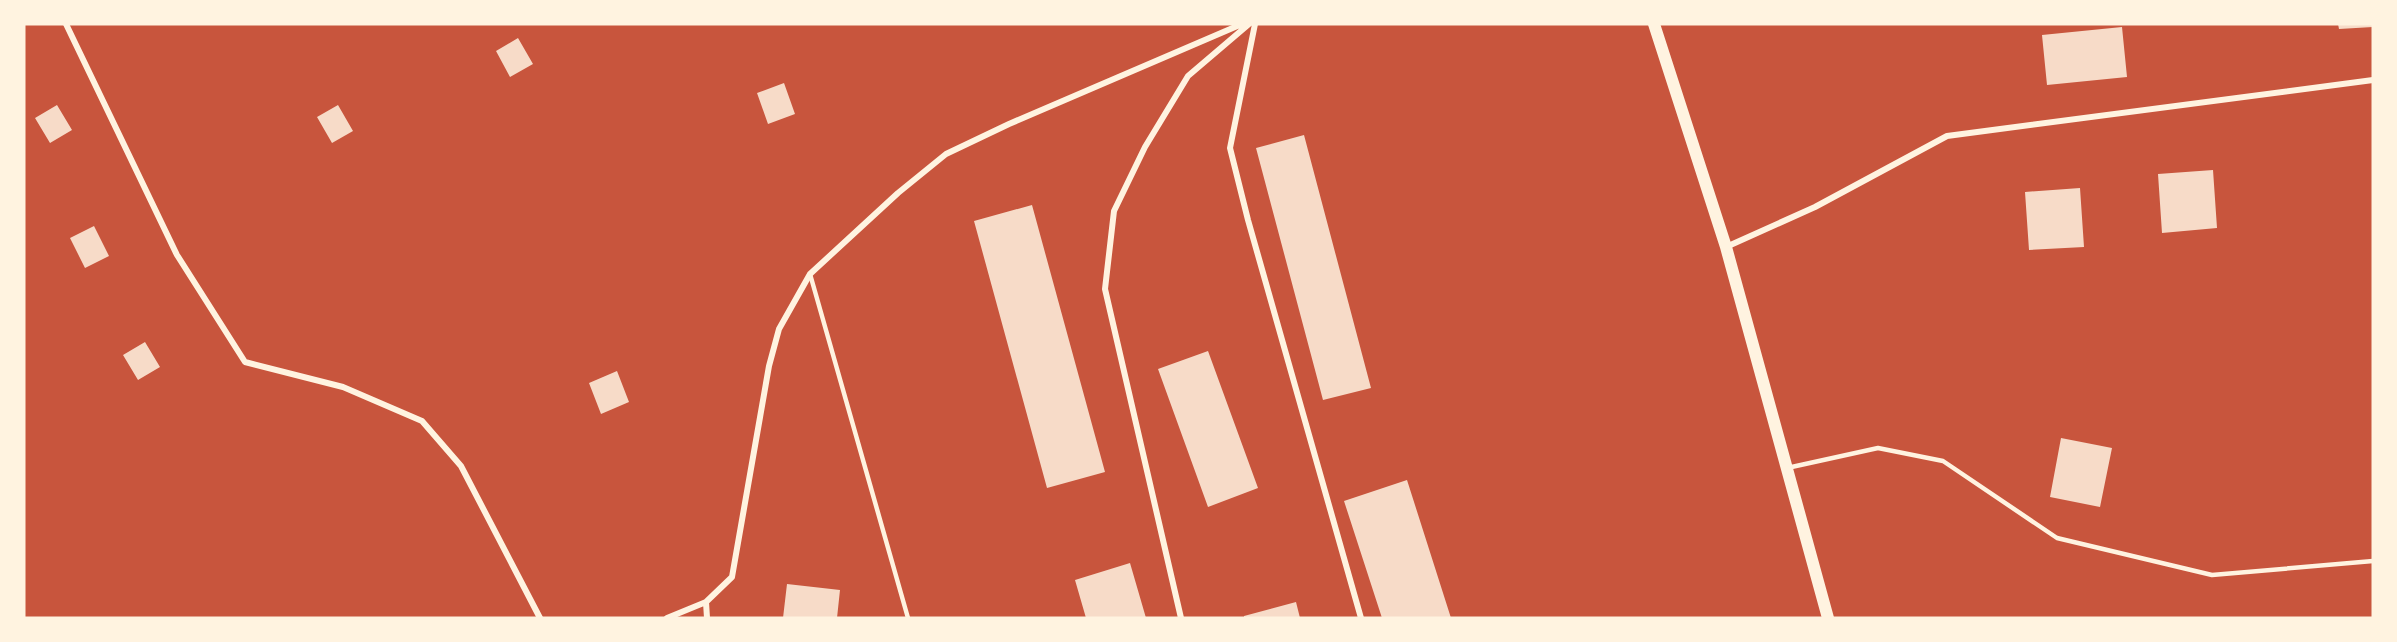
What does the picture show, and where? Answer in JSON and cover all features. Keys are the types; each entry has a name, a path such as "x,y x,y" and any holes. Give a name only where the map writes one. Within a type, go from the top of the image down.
{"main road":[{"path":"1654,24 1726,247 1828,618"}],"street":[{"path":"66,24 177,255 245,362 343,387 422,421 461,465 540,618"},
{"path":"667,618 706,602 732,577 769,366 779,329 810,274 898,193 946,154 1009,123 1242,24"},
{"path":"1181,618 1105,289 1114,212 1144,147 1188,76 1250,24"},
{"path":"1255,24 1230,148 1248,220 1361,618"},
{"path":"1726,247 1815,207 1947,136 2373,81"},
{"path":"706,602 707,618"}],"lane":[{"path":"810,274 908,618"},
{"path":"1786,468 1878,448 1943,460 2057,538 2212,575 2373,561"}],"building":[{"path":"2338,24 2373,24 2373,27 2339,29"},
{"path":"2122,27 2127,77 2047,85 2042,35"},
{"path":"518,38 533,64 510,77 496,51"},
{"path":"784,83 795,114 768,124 757,93"},
{"path":"57,105 72,130 50,143 35,118"},
{"path":"338,105 353,131 332,143 317,117"},
{"path":"1304,135 1371,388 1323,400 1256,148"},
{"path":"2213,170 2217,228 2162,233 2158,174"},
{"path":"2080,188 2084,247 2029,250 2025,192"},
{"path":"1032,205 1105,472 1047,488 974,221"},
{"path":"94,226 109,256 85,268 70,238"},
{"path":"145,342 160,367 138,380 123,355"},
{"path":"1208,351 1258,488 1208,507 1158,369"},
{"path":"617,371 629,402 601,414 589,383"},
{"path":"2061,438 2112,448 2100,507 2050,497"},
{"path":"1407,480 1451,618 1382,618 1344,501"},
{"path":"1130,563 1146,618 1086,618 1075,580"},
{"path":"787,584 840,590 837,618 783,618"},
{"path":"1296,602 1300,618 1244,618 1244,616"}]}
